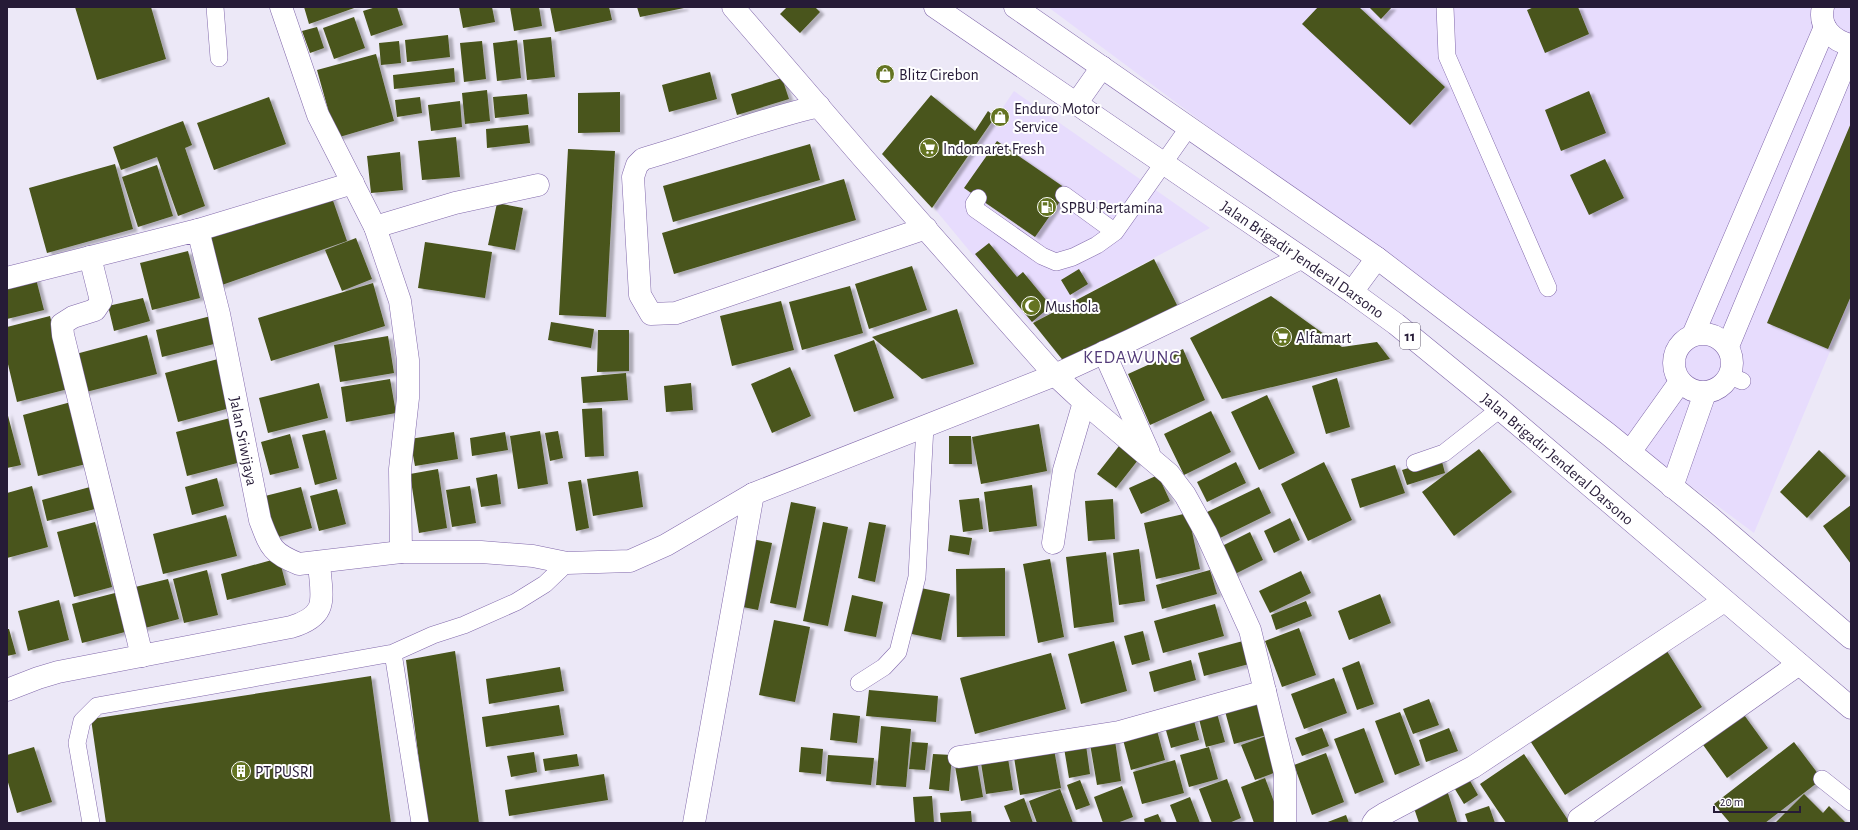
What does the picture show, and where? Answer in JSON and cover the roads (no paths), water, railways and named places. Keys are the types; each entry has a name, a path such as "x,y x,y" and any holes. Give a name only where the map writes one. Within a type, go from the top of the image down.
{"main road":[{"path":"281,7 318,115 375,228 400,302 408,360 408,398 400,469 401,552"},
{"path":"733,7 818,106 1055,374 1084,402 1169,474 1185,495 1206,532 1250,630 1285,773 1285,823"},
{"name":"Jalan Brigadir Jenderal Darsono","path":"935,7 1352,292 1396,324 1500,409 1851,708"},
{"path":"1015,7 1377,258 1630,452 1851,638"},
{"path":"1824,17 1832,37 1842,43 1851,45"},
{"path":"1693,335 1824,17"},
{"path":"1728,346 1851,50"},
{"path":"1076,104 1102,67"},
{"path":"818,106 783,114 700,143 643,159 637,165 633,177 640,295 651,314 676,313 926,228"},
{"path":"7,278 198,230 352,183"},
{"path":"375,228 455,203 538,186"},
{"name":"Jalan Sriwijaya","path":"198,230 219,314 260,520 271,548 284,558 298,564 401,552 481,552 533,556 566,563 630,561 666,545 753,494 1055,374 1301,258"},
{"path":"90,257 101,301 95,310 73,317 62,324 63,335 142,656"},
{"path":"1352,292 1377,258"},
{"path":"1705,334 1718,337 1728,346 1732,355 1736,379 1715,390 1705,392 1691,390 1680,382 1675,372 1673,361 1676,350 1683,341 1693,335 1705,334"},
{"path":"1104,352 1151,458"},
{"path":"1630,452 1680,382"},
{"path":"1672,487 1705,392"},
{"path":"1053,543 1064,470 1084,402"},
{"path":"694,823 753,494"},
{"path":"7,690 58,672 291,627 308,622 317,614 321,603 319,562"},
{"path":"1373,823 1384,814 1473,767 1724,600"},
{"path":"1579,819 1799,664"},
{"path":"959,757 1119,732 1265,691"}],"lane":[{"path":"215,7 219,58"},
{"path":"1445,7 1444,14 1447,56 1548,288"},
{"path":"983,207 1018,232 1042,256 1056,262 1073,257 1097,245 1115,232 1189,127"},
{"path":"1064,195 1115,232"},
{"path":"1415,463 1444,453 1500,409"},
{"path":"859,683 884,667 898,652 917,577 925,426"},
{"path":"91,823 77,743 82,721 97,706 393,653 516,602 545,584 566,563"},
{"path":"393,653 420,823"},
{"path":"1822,778 1851,802"}],"place":[{"name":"Blitz Cirebon","path":"885,74"},
{"name":"Enduro Motor Service","path":"1000,117"},
{"name":"Indomaret Fresh","path":"929,148"},
{"name":"SPBU Pertamina","path":"1047,207"},
{"name":"Mushola","path":"1031,306"},
{"name":"Alfamart","path":"1282,337"},
{"name":"PT PUSRI","path":"241,771"}],"district":[{"name":"KEDAWUNG","path":"1132,357"}]}
